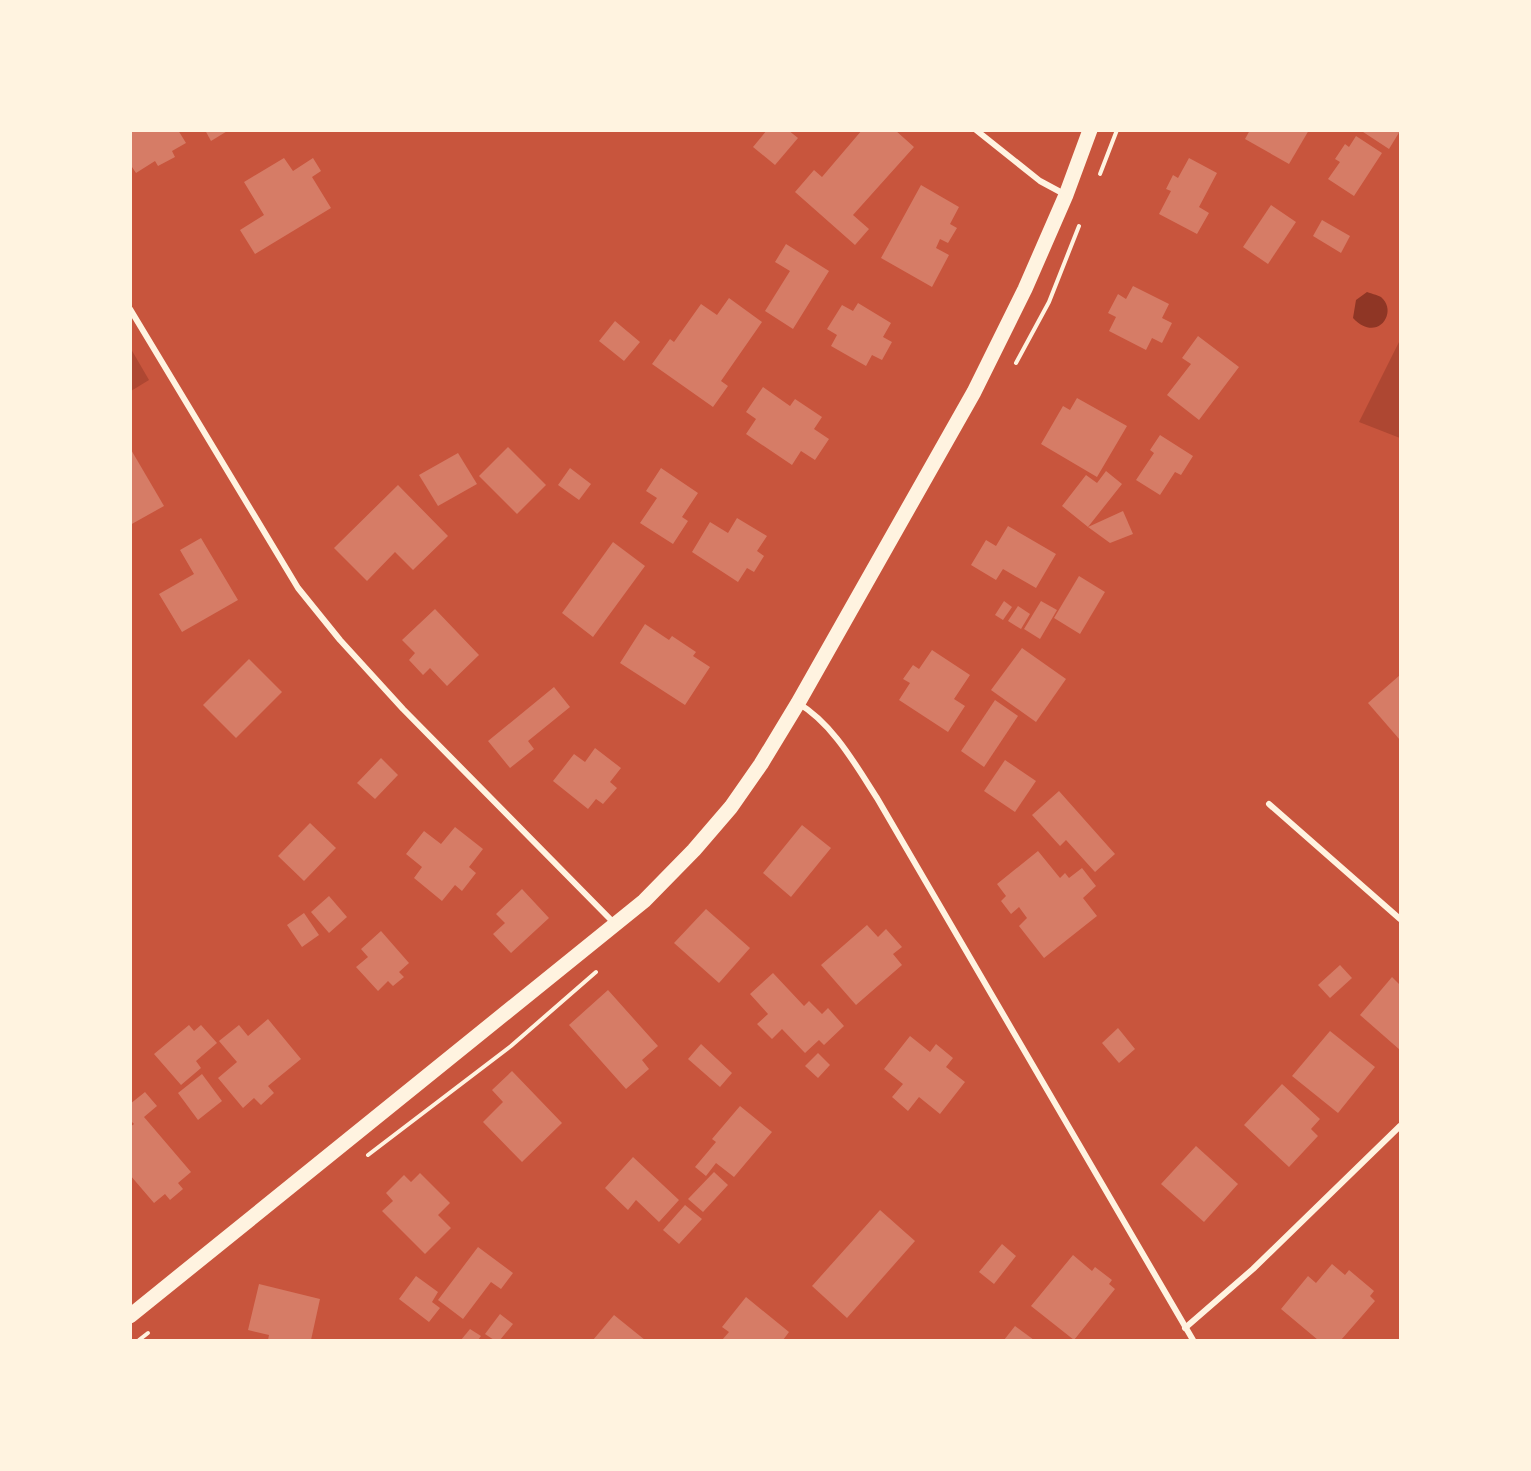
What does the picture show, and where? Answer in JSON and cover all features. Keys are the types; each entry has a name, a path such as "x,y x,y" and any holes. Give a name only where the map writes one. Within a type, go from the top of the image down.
{"main road":[{"path":"130,1316 644,901 694,850 731,807 798,703 974,392 1025,289 1066,195 1090,130"}],"street":[{"path":"976,130 1041,180 1066,195"},
{"path":"130,309 298,588 340,640 403,709 615,924"},
{"path":"798,703 814,713 832,734 877,798 1193,1341"},
{"path":"1269,804 1401,918"},
{"path":"1185,1328 1253,1269 1401,1126"}],"path":[{"path":"1096,184 1118,130"},
{"path":"1015,364 1049,302 1083,216"},
{"path":"364,1159 511,1046 598,969"},
{"path":"139,1341 153,1329"}],"shaded area":[{"path":"1367,292 1381,297 1388,310 1383,323 1377,327 1370,328 1362,325 1353,318 1356,300"},
{"path":"1400,340 1400,438 1359,422"},
{"path":"131,349 149,380 130,391"}],"building":[{"path":"130,130 178,130 186,143 172,151 175,157 158,166 155,161 136,173 130,164"},
{"path":"205,130 229,130 211,141"},
{"path":"767,130 788,130 798,138 775,165 753,147"},
{"path":"862,130 895,130 914,147 853,215 869,229 855,245 795,192 814,170 822,177"},
{"path":"1250,130 1309,130 1289,164 1245,139"},
{"path":"1360,130 1400,130 1400,131 1389,149"},
{"path":"1356,136 1382,153 1354,196 1328,179 1340,162 1335,159 1345,144 1349,147"},
{"path":"284,158 293,171 313,158 321,171 312,177 331,208 255,254 240,230 264,215 244,182"},
{"path":"1189,158 1217,173 1199,207 1209,213 1197,234 1159,214 1171,191 1166,189 1173,175 1178,178"},
{"path":"921,185 959,207 950,224 957,228 948,243 940,239 936,248 949,255 932,287 881,258"},
{"path":"1271,205 1296,222 1268,264 1243,247"},
{"path":"1322,220 1350,236 1341,253 1313,236"},
{"path":"786,244 829,271 793,329 765,311 790,271 775,262"},
{"path":"1133,286 1169,304 1162,318 1172,323 1162,343 1152,338 1146,350 1109,331 1116,317 1108,313 1118,294 1126,299"},
{"path":"729,298 762,322 721,381 728,386 713,407 652,364 670,339 674,342 701,304 717,315"},
{"path":"858,303 891,323 883,337 892,342 882,360 872,355 866,366 831,346 837,335 827,329 842,305 853,311"},
{"path":"615,321 640,342 624,361 599,341"},
{"path":"1198,336 1239,367 1199,420 1167,395 1191,364 1182,358"},
{"path":"763,387 790,406 795,399 822,417 814,429 829,439 815,460 801,451 792,465 746,434 756,419 746,412"},
{"path":"1077,398 1127,426 1097,477 1041,444 1063,406 1070,410"},
{"path":"1160,435 1193,456 1181,475 1175,472 1160,495 1136,480 1154,453 1150,450"},
{"path":"508,447 546,485 517,514 479,476"},
{"path":"130,448 164,506 130,525"},
{"path":"458,453 477,484 438,506 419,475"},
{"path":"570,468 591,484 579,500 558,485"},
{"path":"661,468 698,493 682,517 688,521 673,544 640,523 657,498 646,491"},
{"path":"1106,471 1122,484 1088,527 1062,506 1086,475 1097,483"},
{"path":"398,485 448,536 413,570 395,552 367,581 334,548"},
{"path":"1123,511 1133,534 1110,543 1088,527"},
{"path":"737,518 767,536 757,551 764,556 754,572 747,568 738,582 692,552 710,522 728,533"},
{"path":"1008,526 1056,554 1036,588 1003,569 996,580 971,565 986,540 996,546"},
{"path":"201,538 238,600 182,632 159,594 194,574 180,550"},
{"path":"613,542 645,566 593,637 562,613"},
{"path":"1079,576 1105,592 1080,634 1054,618"},
{"path":"1004,601 1012,607 1003,620 995,615"},
{"path":"1041,601 1057,610 1040,639 1024,629"},
{"path":"1018,606 1030,614 1021,629 1008,621"},
{"path":"435,609 479,655 447,686 430,668 423,675 409,660 415,653 402,640"},
{"path":"645,624 669,640 672,636 696,652 693,656 710,667 685,705 620,663"},
{"path":"1022,648 1066,679 1036,722 991,690"},
{"path":"932,650 970,675 954,699 965,706 948,732 899,700 910,683 903,679 913,665 919,669"},
{"path":"249,659 282,692 236,738 203,705"},
{"path":"1400,675 1400,740 1368,703"},
{"path":"554,687 570,707 528,741 534,749 510,768 488,741"},
{"path":"995,700 1018,716 984,767 961,751"},
{"path":"595,748 621,768 610,782 617,788 603,804 596,799 588,809 553,781 574,754 585,762"},
{"path":"381,758 398,775 375,799 357,783"},
{"path":"1005,760 1036,781 1015,812 984,791"},
{"path":"1059,791 1115,854 1095,872 1066,840 1060,846 1032,815"},
{"path":"310,823 336,848 304,881 278,856"},
{"path":"802,825 831,848 791,897 763,873"},
{"path":"455,827 483,849 469,867 476,873 462,891 455,885 442,901 414,878 422,867 406,854 424,831 441,844"},
{"path":"1038,851 1060,878 1065,873 1069,878 1082,868 1096,886 1083,898 1097,916 1044,958 1019,926 1027,918 1019,907 1011,914 1001,901 1006,896 997,884"},
{"path":"522,889 549,918 511,953 493,934 505,923 496,914"},
{"path":"329,896 347,917 329,933 311,912"},
{"path":"706,909 750,948 719,983 674,943"},
{"path":"304,913 319,935 302,947 287,925"},
{"path":"867,925 878,937 886,929 902,947 893,954 902,965 856,1005 821,965"},
{"path":"381,931 409,963 399,972 404,977 393,986 388,981 378,991 356,967 368,957 361,949"},
{"path":"1340,965 1352,978 1330,998 1318,985"},
{"path":"773,973 804,1006 809,1001 822,1014 828,1008 844,1026 824,1045 819,1040 805,1053 782,1029 772,1039 757,1024 768,1014 750,994"},
{"path":"1392,977 1400,985 1400,1050 1360,1015"},
{"path":"608,990 658,1046 642,1060 649,1069 626,1089 569,1025"},
{"path":"268,1019 301,1059 268,1086 274,1093 261,1105 254,1098 243,1108 218,1078 237,1062 219,1041 239,1025 248,1036"},
{"path":"189,1025 194,1031 201,1025 217,1043 196,1061 201,1068 181,1085 154,1054"},
{"path":"1118,1028 1135,1049 1119,1063 1102,1043"},
{"path":"1330,1031 1375,1067 1338,1113 1292,1076"},
{"path":"910,1036 930,1052 936,1044 953,1058 946,1067 965,1082 940,1114 919,1097 908,1111 892,1097 903,1084 884,1069"},
{"path":"701,1044 732,1073 720,1087 688,1059"},
{"path":"818,1053 830,1065 818,1078 805,1066"},
{"path":"512,1071 562,1123 522,1162 483,1122 503,1102 492,1090"},
{"path":"202,1074 222,1101 198,1120 178,1093"},
{"path":"1282,1084 1320,1119 1311,1129 1318,1136 1289,1167 1244,1125"},
{"path":"145,1092 157,1106 144,1117 191,1172 178,1183 183,1189 170,1200 165,1194 154,1203 130,1175 130,1127 134,1124 130,1120 130,1104"},
{"path":"740,1106 772,1132 734,1177 716,1163 706,1176 695,1167 716,1142 712,1139"},
{"path":"1196,1146 1238,1184 1204,1222 1161,1184"},
{"path":"633,1157 679,1200 659,1222 636,1200 628,1210 605,1188"},
{"path":"714,1172 728,1185 703,1212 688,1199"},
{"path":"420,1173 450,1203 438,1215 451,1228 425,1254 382,1211 393,1201 386,1193 404,1175 411,1182"},
{"path":"685,1205 702,1219 679,1244 663,1230"},
{"path":"880,1210 915,1241 847,1318 812,1286"},
{"path":"1002,1244 1016,1256 994,1284 979,1272"},
{"path":"478,1247 513,1273 501,1289 491,1282 463,1319 438,1300"},
{"path":"1073,1255 1092,1271 1095,1267 1112,1280 1109,1284 1115,1289 1074,1340 1031,1306"},
{"path":"1332,1264 1345,1275 1349,1270 1374,1291 1370,1296 1375,1301 1341,1340 1318,1340 1281,1309 1308,1276 1316,1283"},
{"path":"416,1276 438,1292 432,1302 440,1308 429,1322 399,1299"},
{"path":"259,1284 320,1299 311,1340 268,1340 269,1335 248,1330"},
{"path":"746,1297 789,1332 783,1340 722,1340 729,1332 722,1327"},
{"path":"500,1314 513,1324 500,1340 494,1340 485,1334"},
{"path":"614,1315 645,1340 593,1340"},
{"path":"1015,1326 1034,1340 1004,1340"},
{"path":"470,1329 481,1336 478,1340 461,1340"}]}
